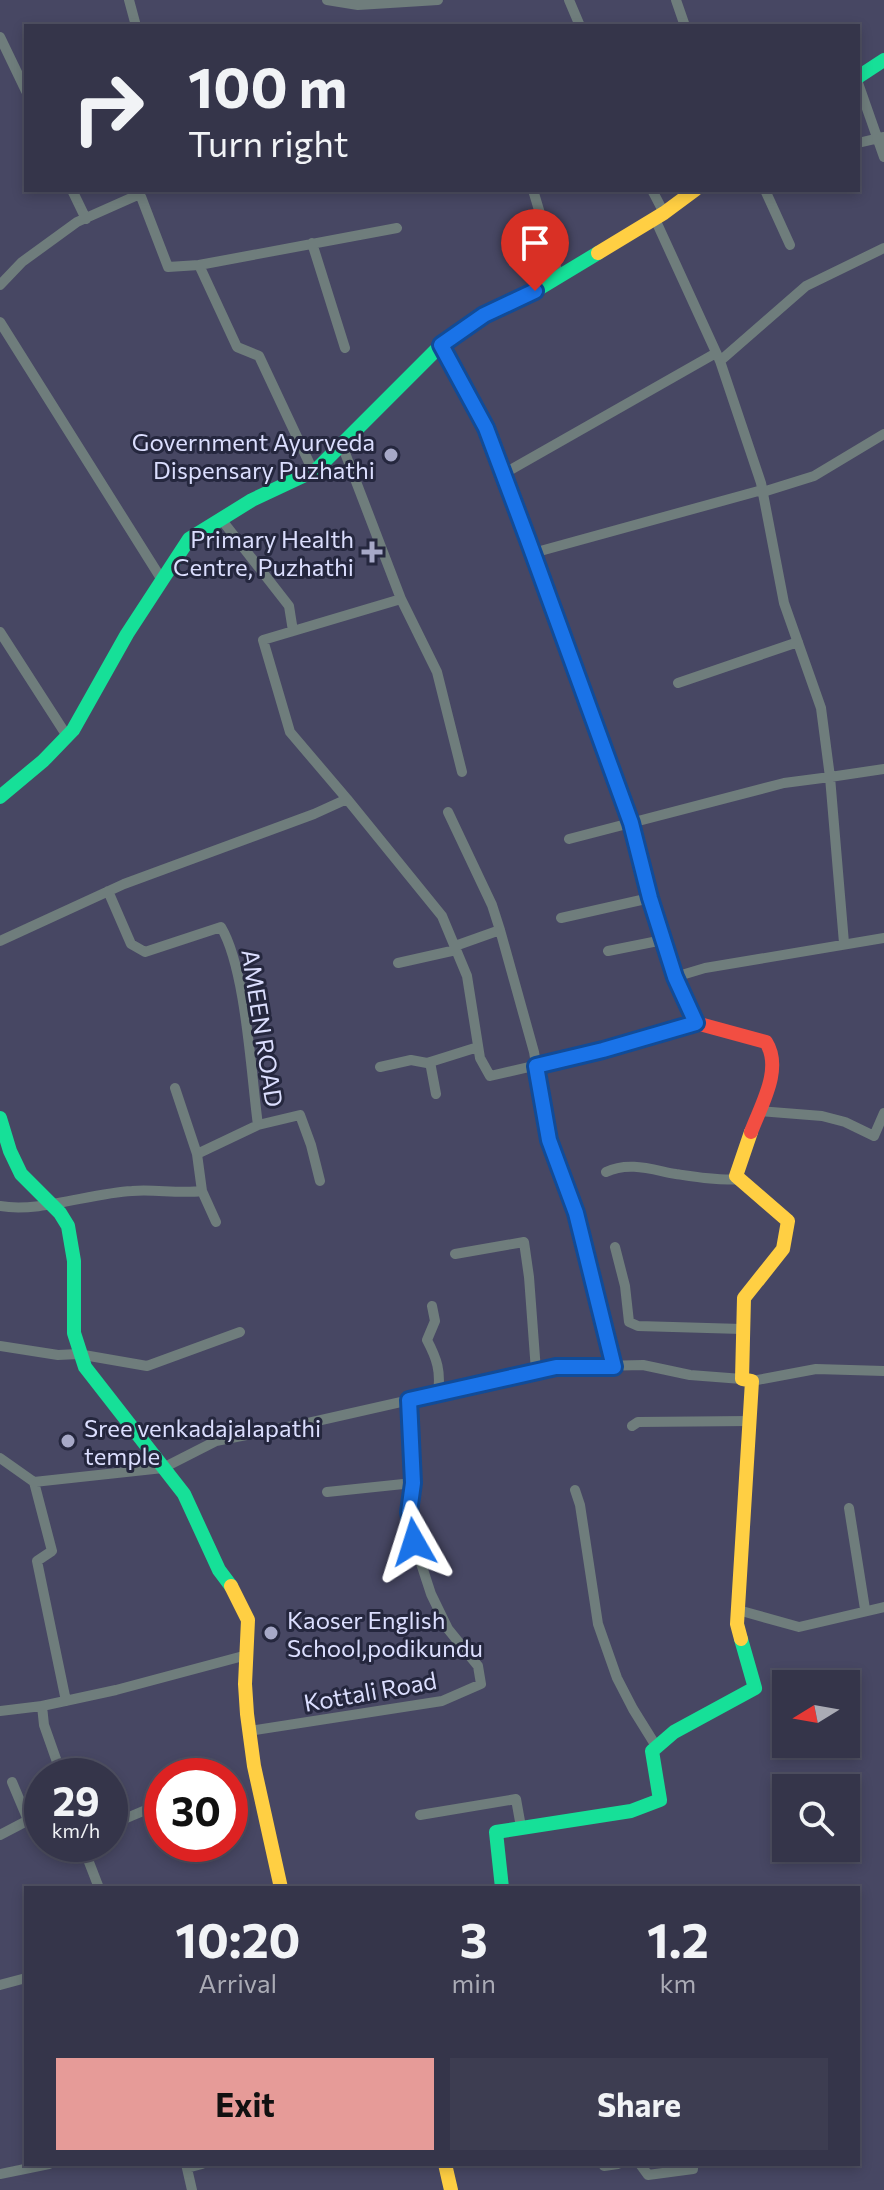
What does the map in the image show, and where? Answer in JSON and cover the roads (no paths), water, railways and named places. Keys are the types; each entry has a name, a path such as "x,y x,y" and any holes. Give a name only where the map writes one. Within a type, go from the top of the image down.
{"street":[{"path":"129,0 135,24"},
{"path":"327,0 358,5 438,0"},
{"path":"569,0 579,24"},
{"path":"676,0 684,24"},
{"path":"0,37 24,87"},
{"path":"860,78 884,60"},
{"path":"860,85 881,137 884,157"},
{"path":"860,142 881,137"},
{"path":"73,192 86,219"},
{"path":"0,285 22,262 86,219 141,192 168,267 199,265 397,228"},
{"path":"534,192 559,277"},
{"path":"653,192 659,216 718,357 763,491 784,603 821,708 844,943"},
{"path":"0,797 73,730 127,634 189,539 252,500 313,471 441,345 484,315 559,277 692,192"},
{"path":"766,192 790,245"},
{"path":"312,243 345,348"},
{"path":"503,474 718,357 806,286 884,248"},
{"path":"199,265 237,347 259,356 313,471"},
{"path":"0,322 162,580"},
{"path":"441,345 486,428 631,823 675,977 696,1023"},
{"path":"533,553 814,476 884,434"},
{"path":"342,445 401,599 437,672 462,772"},
{"path":"221,519 289,606 293,631"},
{"path":"401,599 263,640 290,732 442,916 467,976 478,1047 490,1076 603,1050 696,1023 766,1042 775,1059 736,1176 788,1221 783,1249 744,1298 742,1329 749,1421 737,1624 755,1688 687,1723 656,1746 652,1751 660,1800 631,1811 496,1832 502,1886"},
{"path":"0,632 67,736"},
{"path":"678,683 798,642"},
{"path":"569,839 784,783 884,769"},
{"path":"0,941 108,891 347,799"},
{"path":"448,812 492,905 500,930 536,1066 549,1140 576,1213 614,1367"},
{"name":"AMEEN ROAD","path":"108,891 131,944 145,952 221,927 229,941 241,999 258,1125 197,1154"},
{"path":"561,918 650,898"},
{"path":"398,963 456,948 500,930"},
{"path":"675,977 705,968 884,938"},
{"path":"608,951 663,940"},
{"path":"380,1067 411,1060 430,1062 478,1047"},
{"path":"430,1062 436,1094"},
{"path":"175,1088 197,1154 202,1191 216,1222"},
{"path":"759,1111 822,1116 845,1122 874,1136 884,1113"},
{"path":"258,1125 300,1115 320,1181"},
{"path":"0,1118 11,1155 24,1179 48,1203 60,1210 67,1225 73,1254 74,1333 78,1354 184,1494 219,1570 248,1620 245,1684 249,1731 281,1886"},
{"path":"606,1172 648,1167 675,1174 740,1179"},
{"path":"0,1206 13,1209 131,1191 202,1191"},
{"path":"455,1254 524,1242 536,1371"},
{"path":"615,1247 625,1286 629,1322 638,1326 742,1329"},
{"path":"432,1306 435,1321 427,1340 437,1358 440,1374 438,1393"},
{"path":"0,1346 58,1355 78,1354 147,1366 240,1332"},
{"path":"34,1482 163,1468 216,1441 556,1367 643,1365 690,1375 747,1380 816,1369 884,1371"},
{"name":"Kottali Road","path":"249,1731 442,1701 481,1684 478,1666 448,1629 431,1594 414,1542 409,1512 413,1483 409,1400"},
{"path":"632,1426 638,1422 749,1421"},
{"path":"0,1458 34,1482 52,1551 37,1561 66,1701"},
{"path":"327,1492 413,1483"},
{"path":"575,1490 598,1624 617,1678 656,1746"},
{"path":"849,1508 865,1609"},
{"path":"738,1610 799,1627 865,1609 884,1607"},
{"path":"0,1711 42,1706 116,1690 247,1655"},
{"path":"42,1706 44,1725 56,1758"},
{"path":"12,1782 24,1810"},
{"path":"420,1815 516,1799 521,1827"},
{"path":"0,1835 24,1822"},
{"path":"89,1862 98,1886"},
{"path":"0,1985 24,1979"},
{"path":"0,2174 39,2166"},
{"path":"187,2166 192,2190"},
{"path":"445,2166 451,2190"},
{"path":"641,2166 648,2175 693,2169 693,2166"}],"place":[{"name":"Government Ayurveda Dispensary Puzhathi","path":"391,455"},
{"name":"Primary Health Centre, Puzhathi","path":"372,552"},
{"name":"Sree venkadajalapathi temple","path":"68,1441"},
{"name":"Kaoser English School,podikundu","path":"271,1633"}]}
